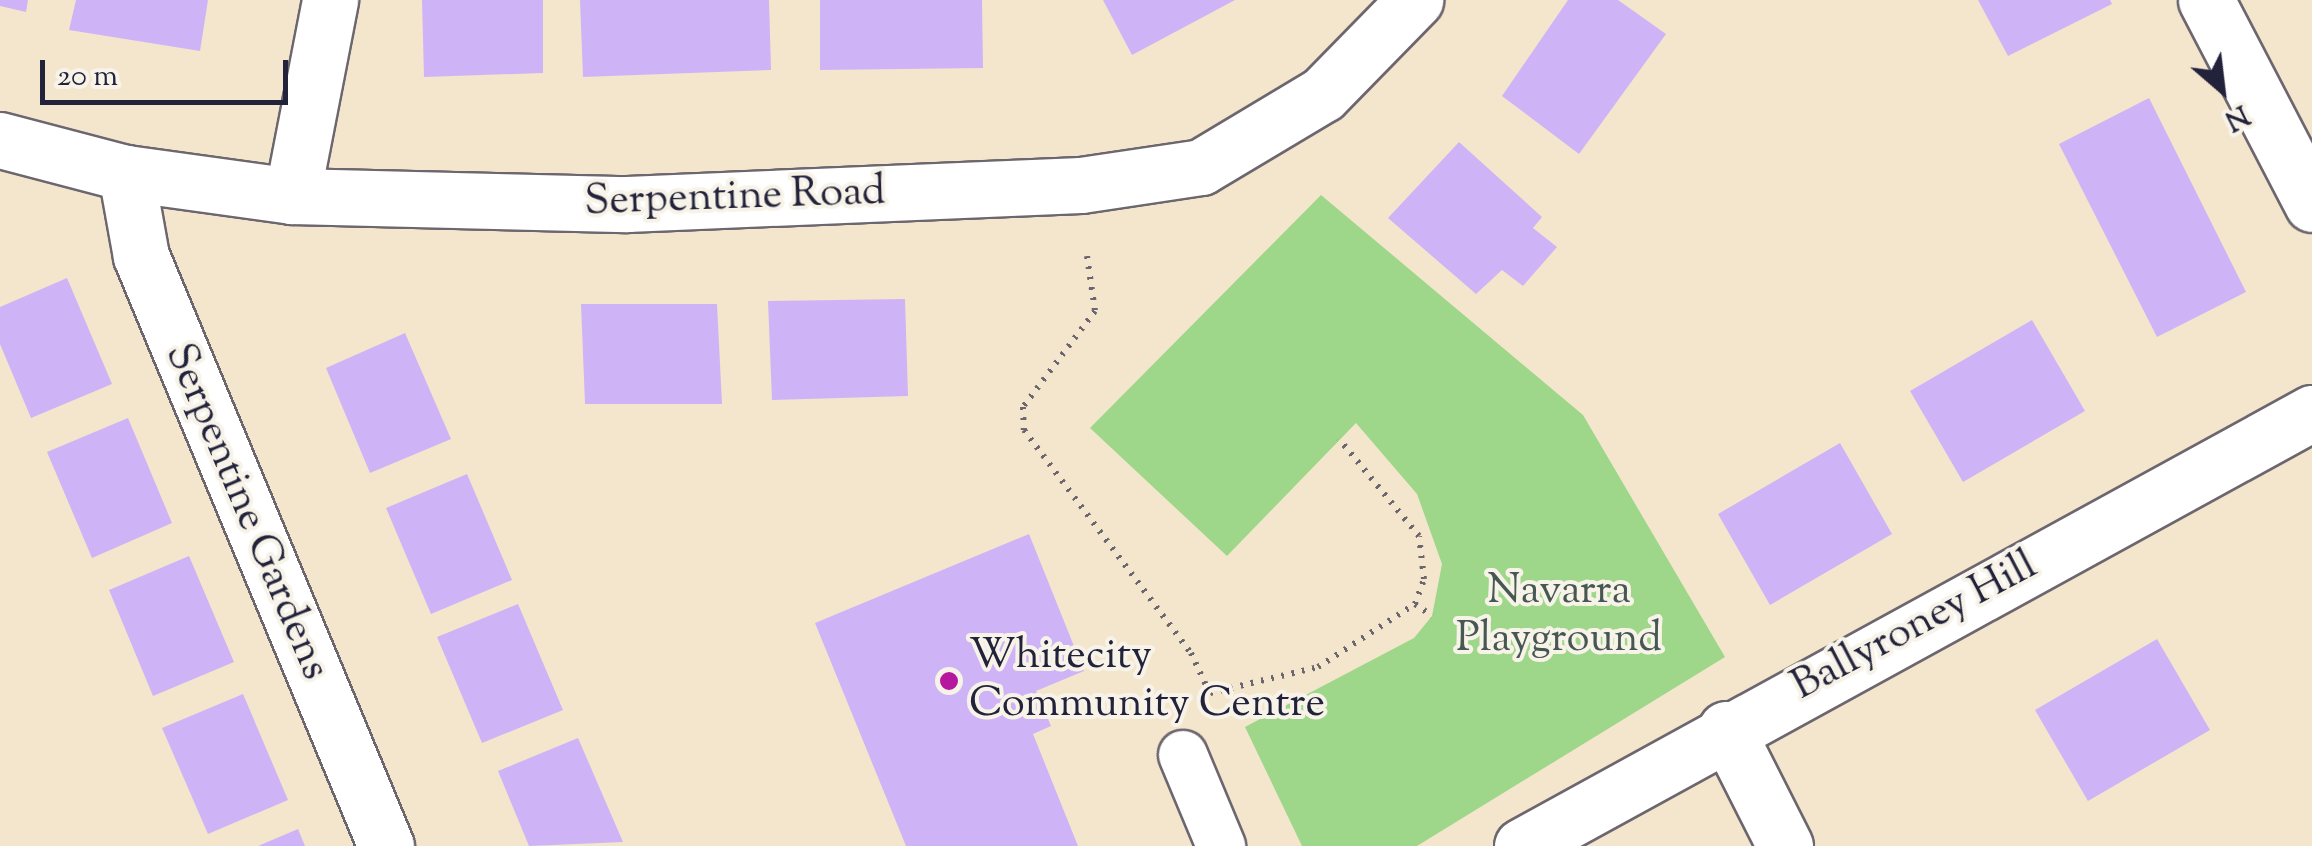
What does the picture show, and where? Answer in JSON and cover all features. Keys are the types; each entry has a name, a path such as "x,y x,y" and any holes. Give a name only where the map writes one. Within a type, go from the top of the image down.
{"street":[{"path":"292,196 330,0"},
{"name":"Serpentine Road","path":"0,140 126,173 292,196 627,204 1080,186 1201,167 1324,94 1415,0"},
{"path":"2206,0 2312,204"},
{"name":"Serpentine Gardens","path":"126,173 141,256 386,846"},
{"name":"Ballyroney Hill","path":"1522,846 1726,729 2312,412"},
{"path":"1726,729 1785,846"}],"lane":[{"path":"1182,754 1221,846"}],"path":[{"path":"1080,186 1095,311 1023,407 1024,430 1191,653 1210,693"},
{"path":"1210,693 1318,667 1415,604 1424,579 1419,536 1339,440"},
{"path":"1415,604 1432,616"},
{"path":"1182,754 1210,693"}],"green space":[{"name":"Navarra Playground","path":"1321,195 1583,415 1725,657 1417,846 1302,846 1245,727 1414,638 1432,616 1442,564 1417,494 1356,423 1227,556 1090,428"}],"building":[{"path":"0,0 28,0 26,12 0,6"},
{"path":"76,0 208,0 200,51 69,30"},
{"path":"422,0 543,0 543,73 424,77"},
{"path":"580,0 769,0 771,70 583,77"},
{"path":"820,0 982,0 983,68 820,70"},
{"path":"1103,0 1235,0 1132,55"},
{"path":"1568,0 1618,0 1666,34 1579,154 1502,96"},
{"path":"1978,0 2110,0 2112,4 2008,56"},
{"path":"2149,98 2246,292 2157,337 2059,144"},
{"path":"1459,142 1542,217 1533,228 1557,247 1523,286 1502,270 1476,294 1388,218"},
{"path":"67,278 112,384 31,418 0,344 0,307"},
{"path":"905,299 908,396 772,400 768,301"},
{"path":"581,304 717,304 722,404 585,404"},
{"path":"2032,320 2085,411 1963,482 1910,391"},
{"path":"405,333 451,439 370,473 326,368"},
{"path":"128,418 172,523 92,558 47,452"},
{"path":"1840,443 1892,534 1770,605 1718,514"},
{"path":"467,474 512,580 431,614 386,508"},
{"name":"Whitecity Community Centre","path":"1029,534 1084,671 1036,691 1051,726 1033,734 1078,846 906,846 815,623"},
{"path":"189,556 234,662 153,696 109,590"},
{"path":"518,604 563,710 482,743 437,637"},
{"path":"2157,639 2210,730 2088,801 2035,710"},
{"path":"243,694 288,800 208,834 162,728"},
{"path":"578,738 623,842 529,846 498,771"},
{"path":"298,829 305,846 258,846"}],"place":[{"name":"Whitecity Community Centre","path":"949,681"}]}
